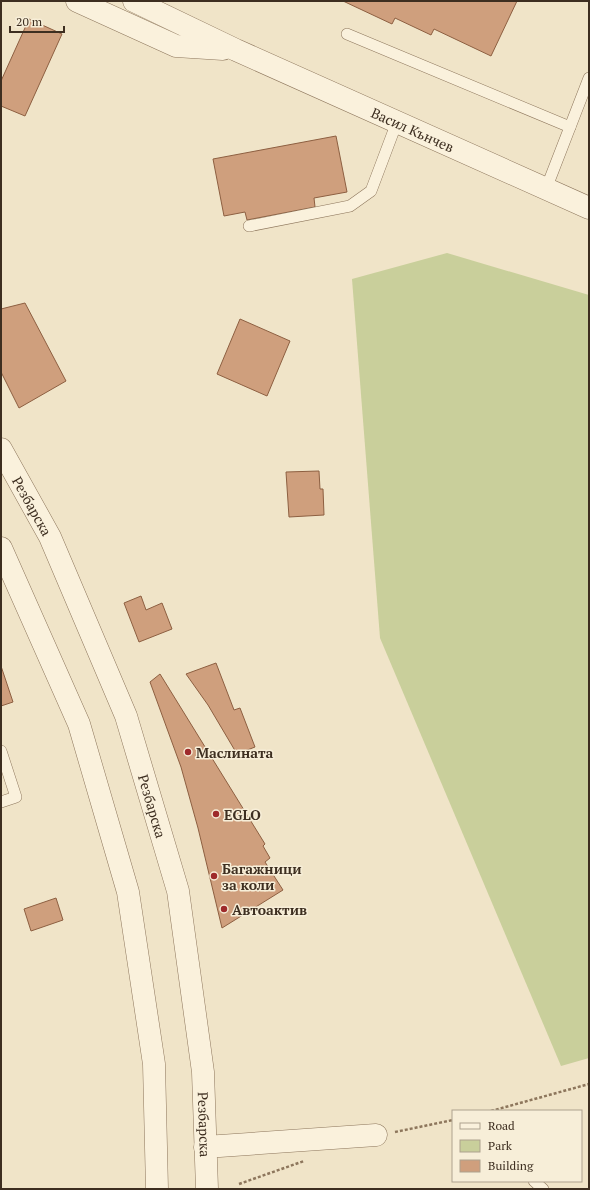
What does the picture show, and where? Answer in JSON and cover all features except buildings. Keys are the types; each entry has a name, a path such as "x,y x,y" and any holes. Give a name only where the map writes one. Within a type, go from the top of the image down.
{"street":[{"name":"Васил Кънчев","path":"134,1 236,50 589,208"},
{"name":"Васил Кънчев","path":"90,4 176,46 236,50"},
{"name":"Резбарска","path":"1,448 50,537 126,716 178,891 203,1072 207,1189"},
{"path":"1,548 79,724 128,892 154,1064 157,1189"},
{"path":"206,1147 376,1135"}],"lane":[{"path":"347,34 570,127"},
{"path":"546,189 589,78"},
{"path":"249,226 350,206 371,192 397,122"},
{"path":"1,751 16,797 1,802"},
{"path":"535,1182 543,1189"}],"path":[{"path":"495,1110 589,1084"},
{"path":"376,1135 452,1120"}],"green space":[{"path":"447,253 589,295 589,1058 561,1066 380,638 352,279"}],"place":[{"name":"Маслината","path":"188,752"},
{"name":"EGLO","path":"216,814"},
{"name":"Багажници за коли","path":"214,876"},
{"name":"Автоактив","path":"224,909"}]}
